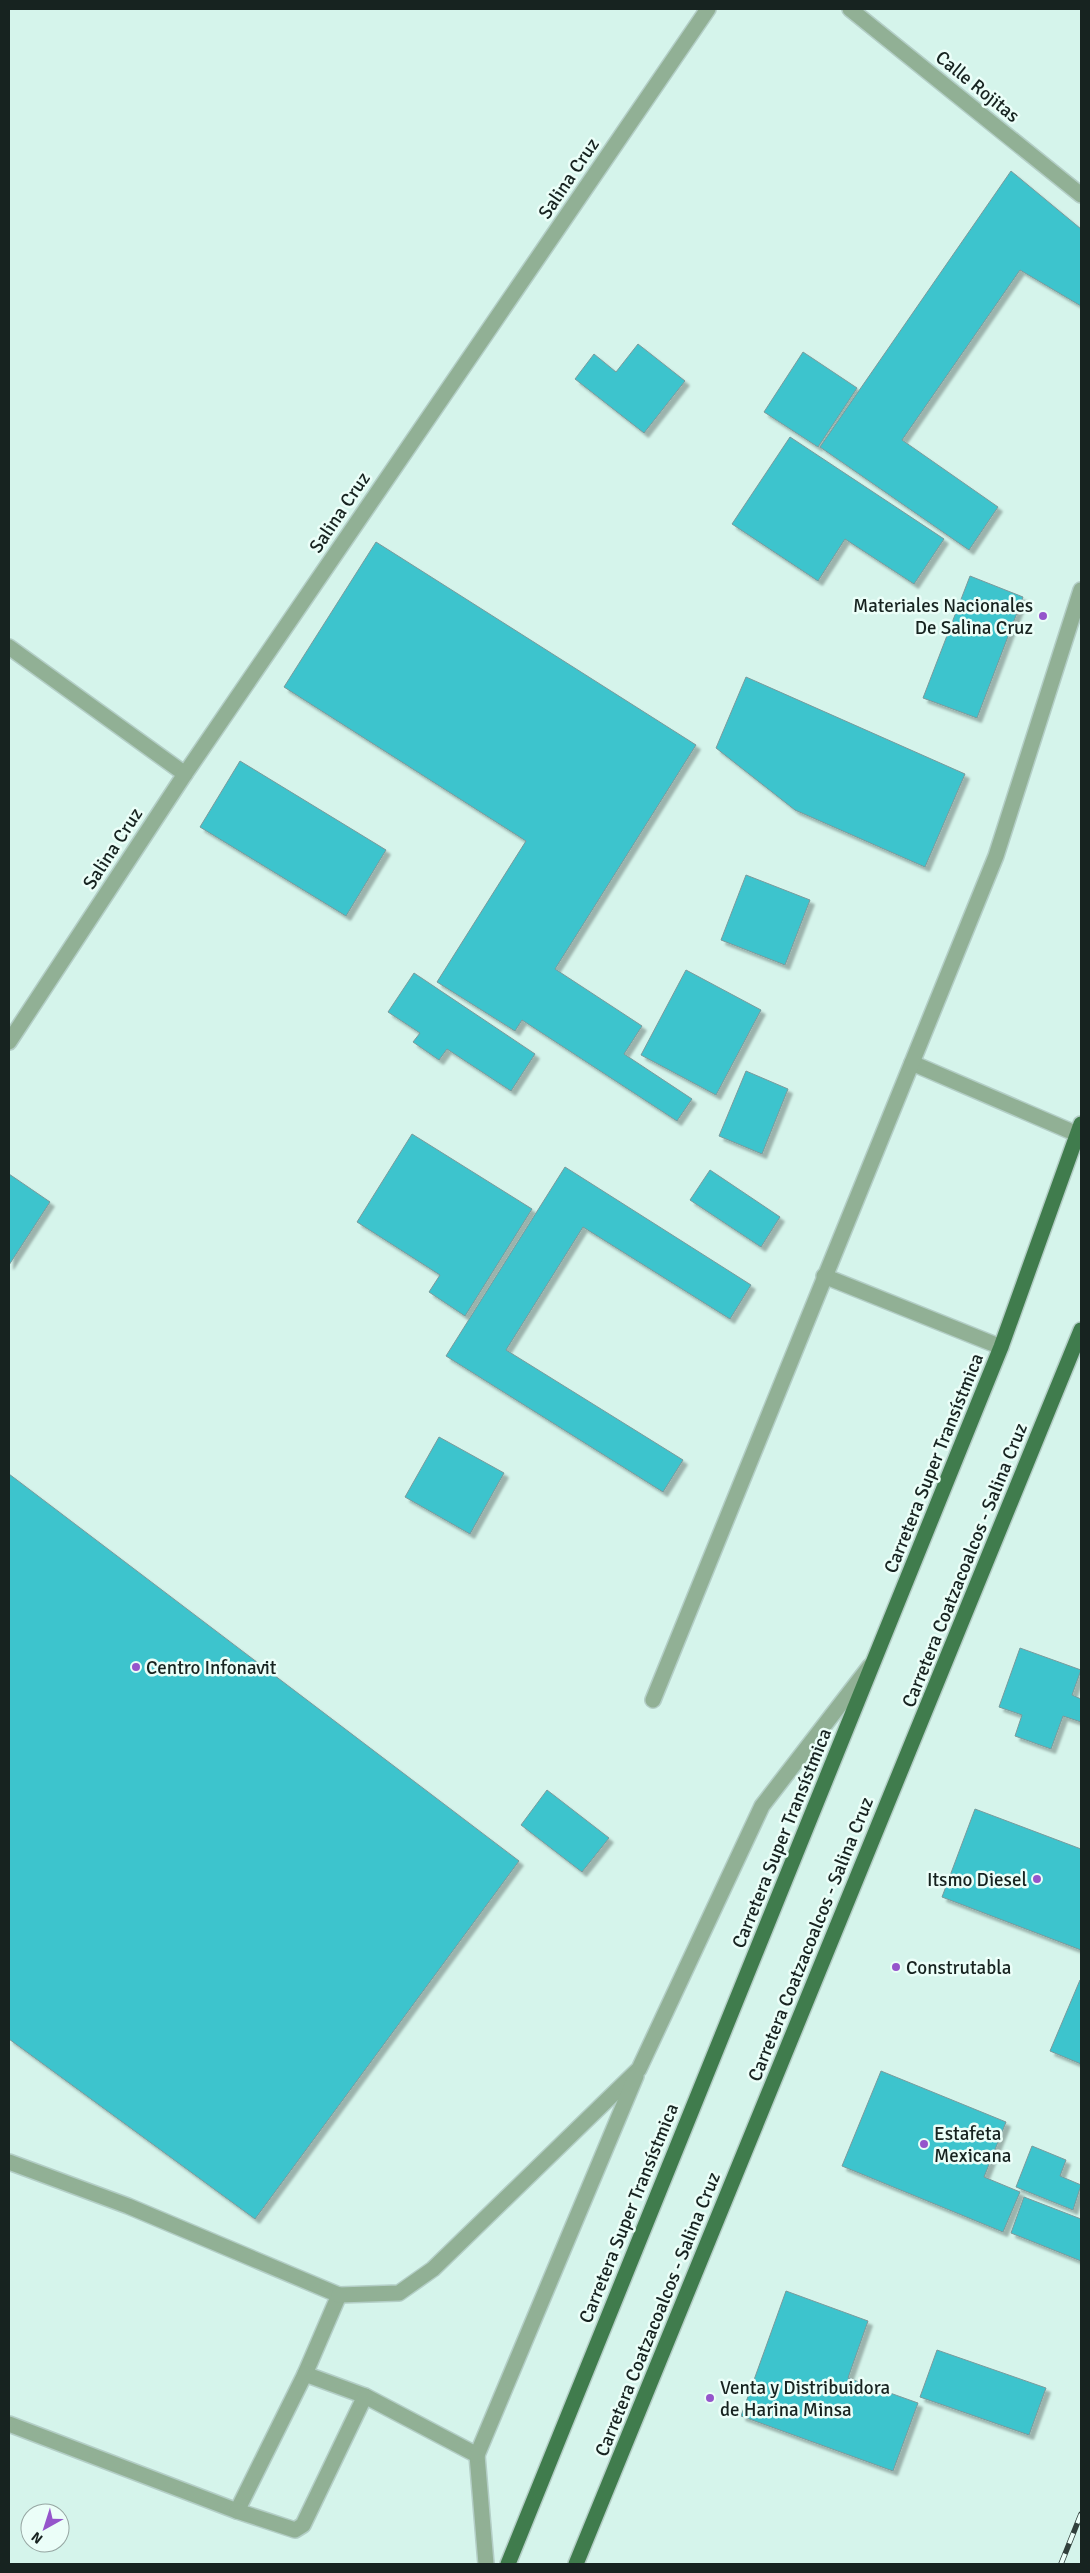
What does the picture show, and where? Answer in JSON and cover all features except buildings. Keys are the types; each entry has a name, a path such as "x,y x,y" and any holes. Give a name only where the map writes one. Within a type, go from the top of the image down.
{"main road":[{"name":"Carretera Super Transístmica","path":"508,2564 1001,1347 1079,1129"},
{"name":"Carretera Coatzacoalcos - Salina Cruz","path":"576,2564 1081,1330"}],"street":[{"name":"Salina Cruz","path":"9,1042 185,774 708,9"},
{"name":"Calle Rojitas","path":"850,9 1081,195"},
{"path":"653,1700 996,856 1081,590"},
{"path":"9,647 185,774"},
{"path":"912,1063 1079,1129"},
{"path":"824,1276 1001,1347"},
{"path":"486,2564 477,2455 639,2069 762,1806 875,1659"},
{"path":"9,2162 128,2206 339,2295 399,2293 434,2269 639,2069"},
{"path":"237,2511 305,2374 339,2295"},
{"path":"305,2374 365,2396 477,2455"},
{"path":"9,2424 237,2511 295,2530 303,2526 365,2396"}],"railway":[{"path":"1061,2564 1081,2514"}],"place":[{"name":"Materiales Nacionales De Salina Cruz","path":"1043,616"},
{"name":"Centro Infonavit","path":"136,1667"},
{"name":"Itsmo Diesel","path":"1037,1879"},
{"name":"Construtabla","path":"896,1967"},
{"name":"Estafeta Mexicana","path":"924,2144"},
{"name":"Venta y Distribuidora de Harina Minsa","path":"710,2398"}]}
